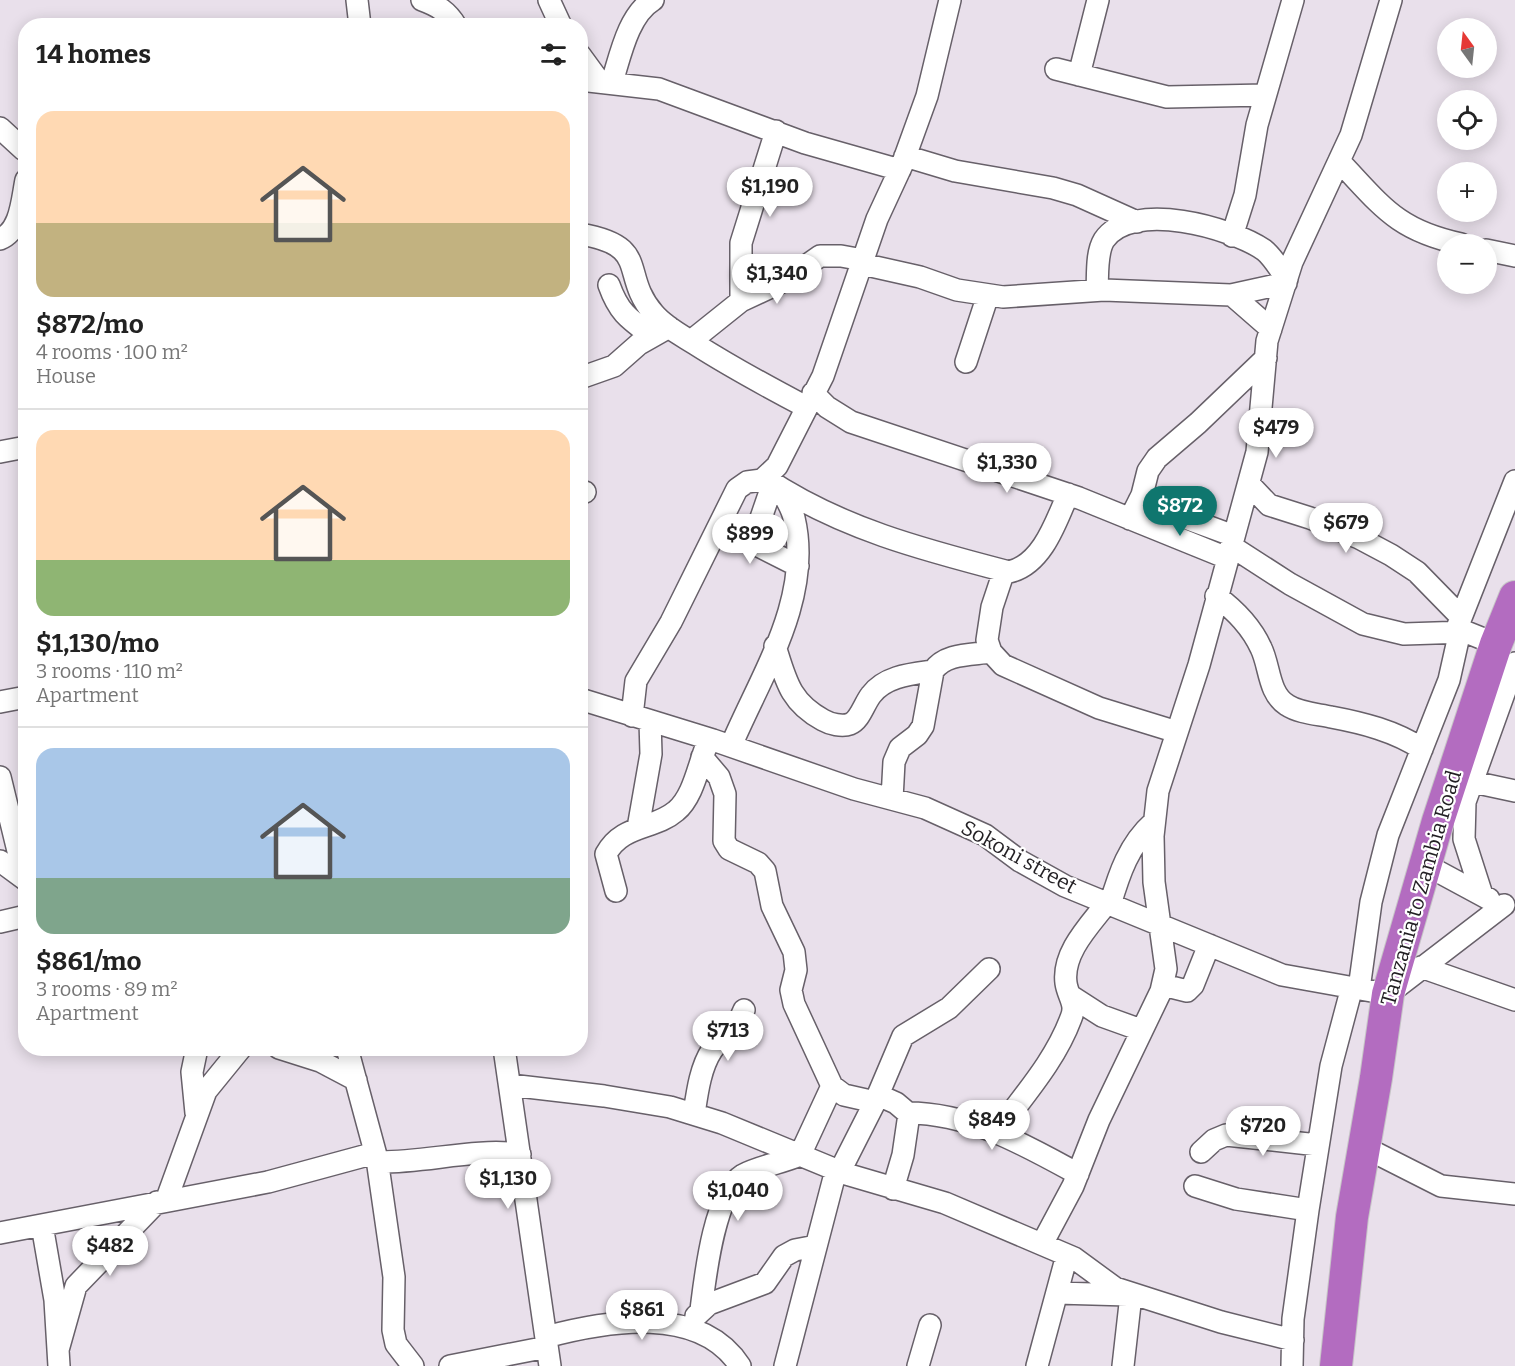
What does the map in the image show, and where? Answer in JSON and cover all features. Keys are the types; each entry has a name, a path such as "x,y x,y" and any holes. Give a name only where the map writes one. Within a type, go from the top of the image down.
{"highway":[{"name":"Tanzania to Zambia Road","path":"1336,1365 1352,1217 1364,1146 1366,990 1426,865 1505,654 1515,597"}],"street":[{"path":"357,0 359,18"},
{"path":"422,0 440,7 451,18"},
{"path":"549,0 557,18"},
{"path":"597,81 638,14 652,0"},
{"path":"752,544 777,466 823,376 877,219 903,163 927,96 950,0"},
{"path":"1079,75 1098,0"},
{"path":"1232,236 1245,195 1257,125 1293,0"},
{"path":"1042,1244 1078,1174 1099,1120 1163,985 1166,969 1160,938 1162,926 1154,882 1154,822 1158,791 1199,665 1216,596 1250,484 1257,452 1271,329 1287,281 1351,135 1391,0"},
{"path":"588,67 597,81 659,89 805,143 903,163 1053,188 1077,195 1137,222"},
{"path":"1056,69 1167,97 1265,95"},
{"path":"0,128 18,144"},
{"path":"741,301 741,243 776,131"},
{"path":"0,154 18,151"},
{"path":"1339,160 1377,203 1421,234 1437,238"},
{"path":"0,240 6,237 15,225 18,213"},
{"path":"1096,290 1104,241 1114,230 1150,218 1182,221 1232,236 1266,252 1287,281"},
{"path":"588,236 614,242 625,250 632,262 641,293 654,314 661,332"},
{"path":"1497,252 1515,256"},
{"path":"691,342 741,301 786,280 820,256 841,256 920,277 957,290 1020,298 1096,290 1232,295 1287,281"},
{"path":"609,285 616,306 624,315 661,332 691,342 743,374 827,407 850,422 1068,494 1134,510 1230,547 1290,584 1363,624 1404,634 1459,626"},
{"path":"966,362 988,295"},
{"path":"1232,295 1254,311 1271,329"},
{"path":"588,375 614,366 661,332"},
{"path":"1134,510 1148,471 1157,458 1198,423 1266,358"},
{"path":"1292,1366 1293,1319 1331,1066 1366,990 1371,902 1388,836 1449,680 1459,626 1515,481"},
{"path":"638,828 650,763 636,681 671,622 737,489 747,482 773,483 799,500 886,539 1008,572 1026,566 1039,551 1068,494"},
{"path":"731,746 775,646 794,595 798,566 794,516 773,483"},
{"path":"1250,484 1269,505 1310,518 1359,538 1417,572 1459,626 1505,654 1473,782 1465,802 1464,839 1482,895"},
{"path":"719,526 798,566"},
{"path":"1004,571 987,628 987,640 991,652 1003,664 1099,708 1177,732"},
{"path":"1216,596 1236,611 1262,648 1272,684 1287,705 1382,729 1422,749"},
{"path":"775,646 790,689 798,702 818,716 837,725 849,725 856,720 871,694 883,683 933,671"},
{"path":"892,799 894,762 900,748 917,735 923,726 933,671 938,664 949,658 991,652"},
{"path":"0,702 18,699"},
{"name":"Sokoni street","path":"588,702 641,719 706,748 731,746 855,789 925,808 985,835 1020,861 1108,904 1282,975 1366,990"},
{"path":"616,891 606,854 613,842 638,828 676,812 691,787 706,748"},
{"path":"706,748 725,794 724,841 729,849 758,863 765,872 772,906 794,952 796,970 791,990 794,1004 832,1086 844,1095 876,1099 908,1113 928,1113 997,1132 1078,1174"},
{"path":"0,777 18,851"},
{"path":"1473,782 1515,791"},
{"path":"997,1132 1058,1050 1073,1015 1074,1004 1066,985 1066,971 1071,952 1108,904 1136,840 1154,822"},
{"path":"0,861 18,874"},
{"path":"1426,865 1510,907"},
{"path":"1366,990 1421,967 1486,921 1510,907"},
{"path":"0,922 18,918"},
{"path":"1163,985 1186,991 1192,985 1209,945"},
{"path":"1421,967 1515,1000"},
{"path":"785,1366 838,1171 876,1099 903,1036 949,1008 989,969"},
{"path":"1071,996 1102,1016 1141,1030"},
{"path":"694,1114 708,1056 713,1048 735,1029 744,1010"},
{"path":"195,1056 192,1072 197,1116"},
{"path":"59,1358 76,1286 162,1201 206,1091 234,1056"},
{"path":"305,1056 320,1061 356,1080"},
{"path":"348,1056 376,1158 394,1276 393,1330 396,1344 413,1366"},
{"path":"505,1056 548,1350"},
{"path":"510,1085 604,1096 670,1107 722,1123 838,1171 945,1203 1067,1255 1115,1288 1133,1295 1293,1340"},
{"path":"690,1331 701,1310 713,1232 732,1186 745,1174 800,1155 832,1086"},
{"path":"893,1189 910,1121 908,1113"},
{"path":"1202,1152 1214,1140 1226,1135 1256,1136 1318,1145"},
{"path":"1364,1146 1442,1186 1515,1194"},
{"path":"0,1233 268,1182 376,1158 404,1163 494,1152 520,1154"},
{"path":"1195,1186 1236,1199 1308,1210"},
{"path":"42,1225 55,1300 59,1358"},
{"path":"701,1310 714,1301 765,1283 784,1257 795,1250 816,1246"},
{"path":"1037,1366 1067,1255"},
{"path":"1057,1293 1133,1295"},
{"path":"1123,1366 1133,1295"},
{"path":"450,1366 548,1350 579,1328 644,1321 690,1331 712,1339 734,1362"},
{"path":"918,1366 930,1325"}]}
